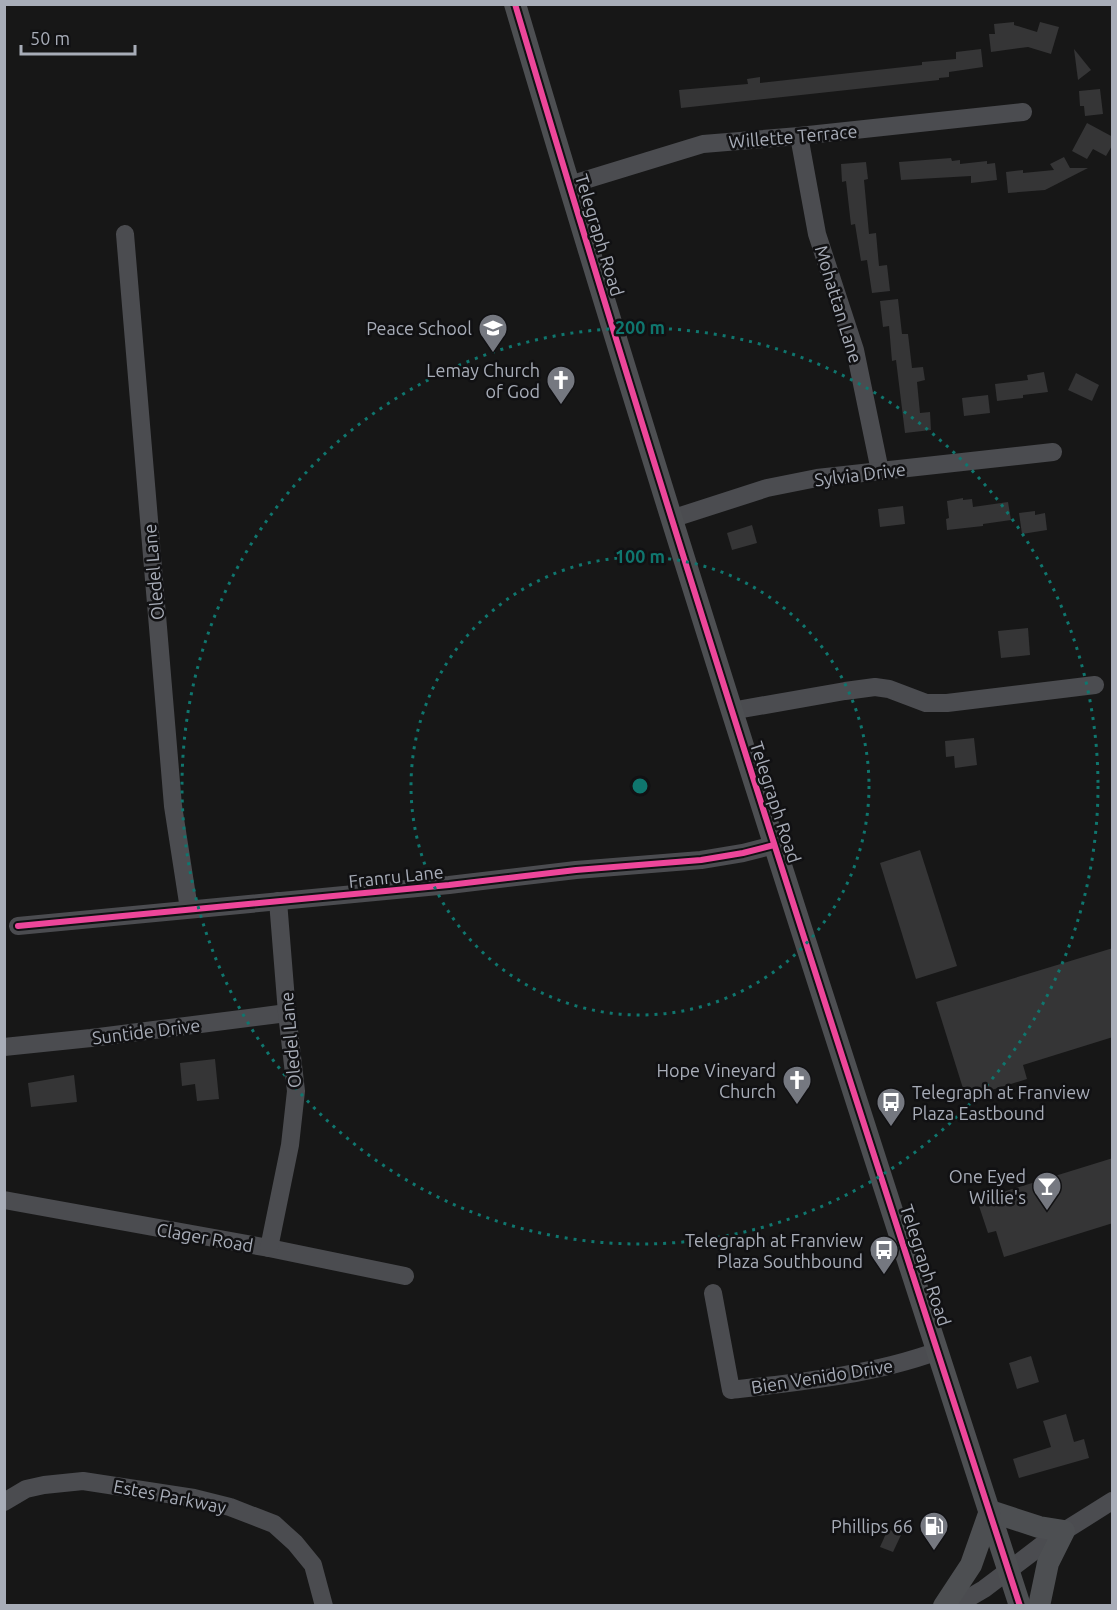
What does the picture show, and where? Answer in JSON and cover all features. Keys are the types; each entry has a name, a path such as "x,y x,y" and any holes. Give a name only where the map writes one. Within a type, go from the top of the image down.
{"main road":[{"name":"Telegraph Road","path":"515,4 731,711 1020,1605"},
{"path":"944,1605 971,1565 990,1511 1040,1527 1064,1531 1047,1563 1039,1605"}],"street":[{"name":"Willette Terrace","path":"569,185 703,144 1023,112"},
{"name":"Mohattan Lane","path":"799,136 817,234 855,350 880,471"},
{"name":"Oledel Lane","path":"124,234 173,806 189,909"},
{"name":"Sylvia Drive","path":"671,519 767,488 817,478 1053,452"},
{"path":"731,711 874,687 889,689 926,703 947,703 1095,686"},
{"name":"Franru Lane","path":"18,926 449,885 576,870 701,860 774,845"},
{"name":"Oledel Lane","path":"269,1248 290,1145 296,1091 278,901"},
{"name":"Suntide Drive","path":"4,1047 287,1013"},
{"name":"Clager Road","path":"4,1200 269,1248 405,1276"},
{"name":"Bien Venido Drive","path":"713,1293 731,1390 793,1382 906,1362 938,1351"},
{"name":"Estes Parkway","path":"4,1502 26,1490 44,1485 83,1480 194,1498 230,1507 274,1524 295,1542 313,1565 324,1605"},
{"path":"956,1605 984,1588 1064,1531 1113,1501"}],"building":[{"path":"1014,22 1014,25 1037,32 1040,22 1059,27 1051,54 1028,47 991,52 989,34 995,34 994,24"},
{"path":"981,49 983,67 949,72 949,77 939,78 939,80 681,108 679,90 748,84 747,79 760,77 760,83 922,65 922,62 956,59 956,52"},
{"path":"1074,49 1091,70 1078,80"},
{"path":"1100,89 1103,114 1085,116 1084,106 1080,106 1079,91"},
{"path":"1087,123 1113,137 1113,144 1106,156 1093,149 1087,159 1072,151"},
{"path":"1064,157 1070,168 1088,168 1045,190 1008,193 1006,172 1054,170 1050,164"},
{"path":"951,158 952,161 960,160 960,164 987,161 987,164 995,163 997,180 971,183 971,176 901,180 899,162"},
{"path":"866,162 868,179 864,180 869,234 876,233 879,266 887,265 890,291 872,293 867,260 861,261 855,224 851,225 846,181 842,182 841,164"},
{"path":"898,299 902,334 908,334 912,368 923,367 925,380 917,382 920,413 930,412 931,430 905,433 896,360 892,361 889,326 883,327 880,301"},
{"path":"1044,372 1048,392 997,401 995,384 1028,380 1027,375"},
{"path":"1076,373 1099,385 1092,401 1068,390"},
{"path":"988,395 990,413 964,416 962,398"},
{"path":"963,498 963,500 972,499 973,507 1008,502 1011,520 947,530 946,519 949,518 947,501"},
{"path":"903,506 905,524 880,527 878,509"},
{"path":"1035,511 1035,515 1045,513 1047,530 1022,534 1019,513"},
{"path":"752,525 757,543 732,550 727,533"},
{"path":"1028,628 1030,655 1001,658 998,631"},
{"path":"974,738 977,765 955,768 954,756 946,757 945,741"},
{"path":"920,850 957,966 916,979 880,863"},
{"path":"1113,948 1113,1037 1023,1065 1027,1079 966,1098 936,1002"},
{"path":"215,1059 219,1099 197,1101 195,1084 182,1086 180,1063"},
{"path":"74,1075 77,1102 31,1107 28,1083"},
{"name":"One Eyed Willie's","path":"1113,1158 1113,1223 1004,1257 996,1231 988,1233 977,1200"},
{"path":"1031,1356 1039,1382 1017,1389 1009,1363"},
{"path":"1066,1414 1074,1442 1084,1439 1089,1458 1019,1478 1013,1459 1051,1447 1043,1421"},
{"path":"888,1529 901,1535 893,1552 880,1547"}],"cycle path":[{"path":"515,4 699,606 1020,1606"},
{"path":"18,926 449,885 576,870 701,860 774,845"}],"place":[{"name":"Peace School","path":"493,354"},
{"name":"Lemay Church of God","path":"561,406"},
{"name":"Hope Vineyard Church","path":"797,1106"},
{"name":"Telegraph at Franview Plaza Eastbound","path":"891,1128"},
{"name":"One Eyed Willie's","path":"1047,1212"},
{"name":"Telegraph at Franview Plaza Southbound","path":"884,1276"},
{"name":"Phillips 66","path":"934,1552"}]}
